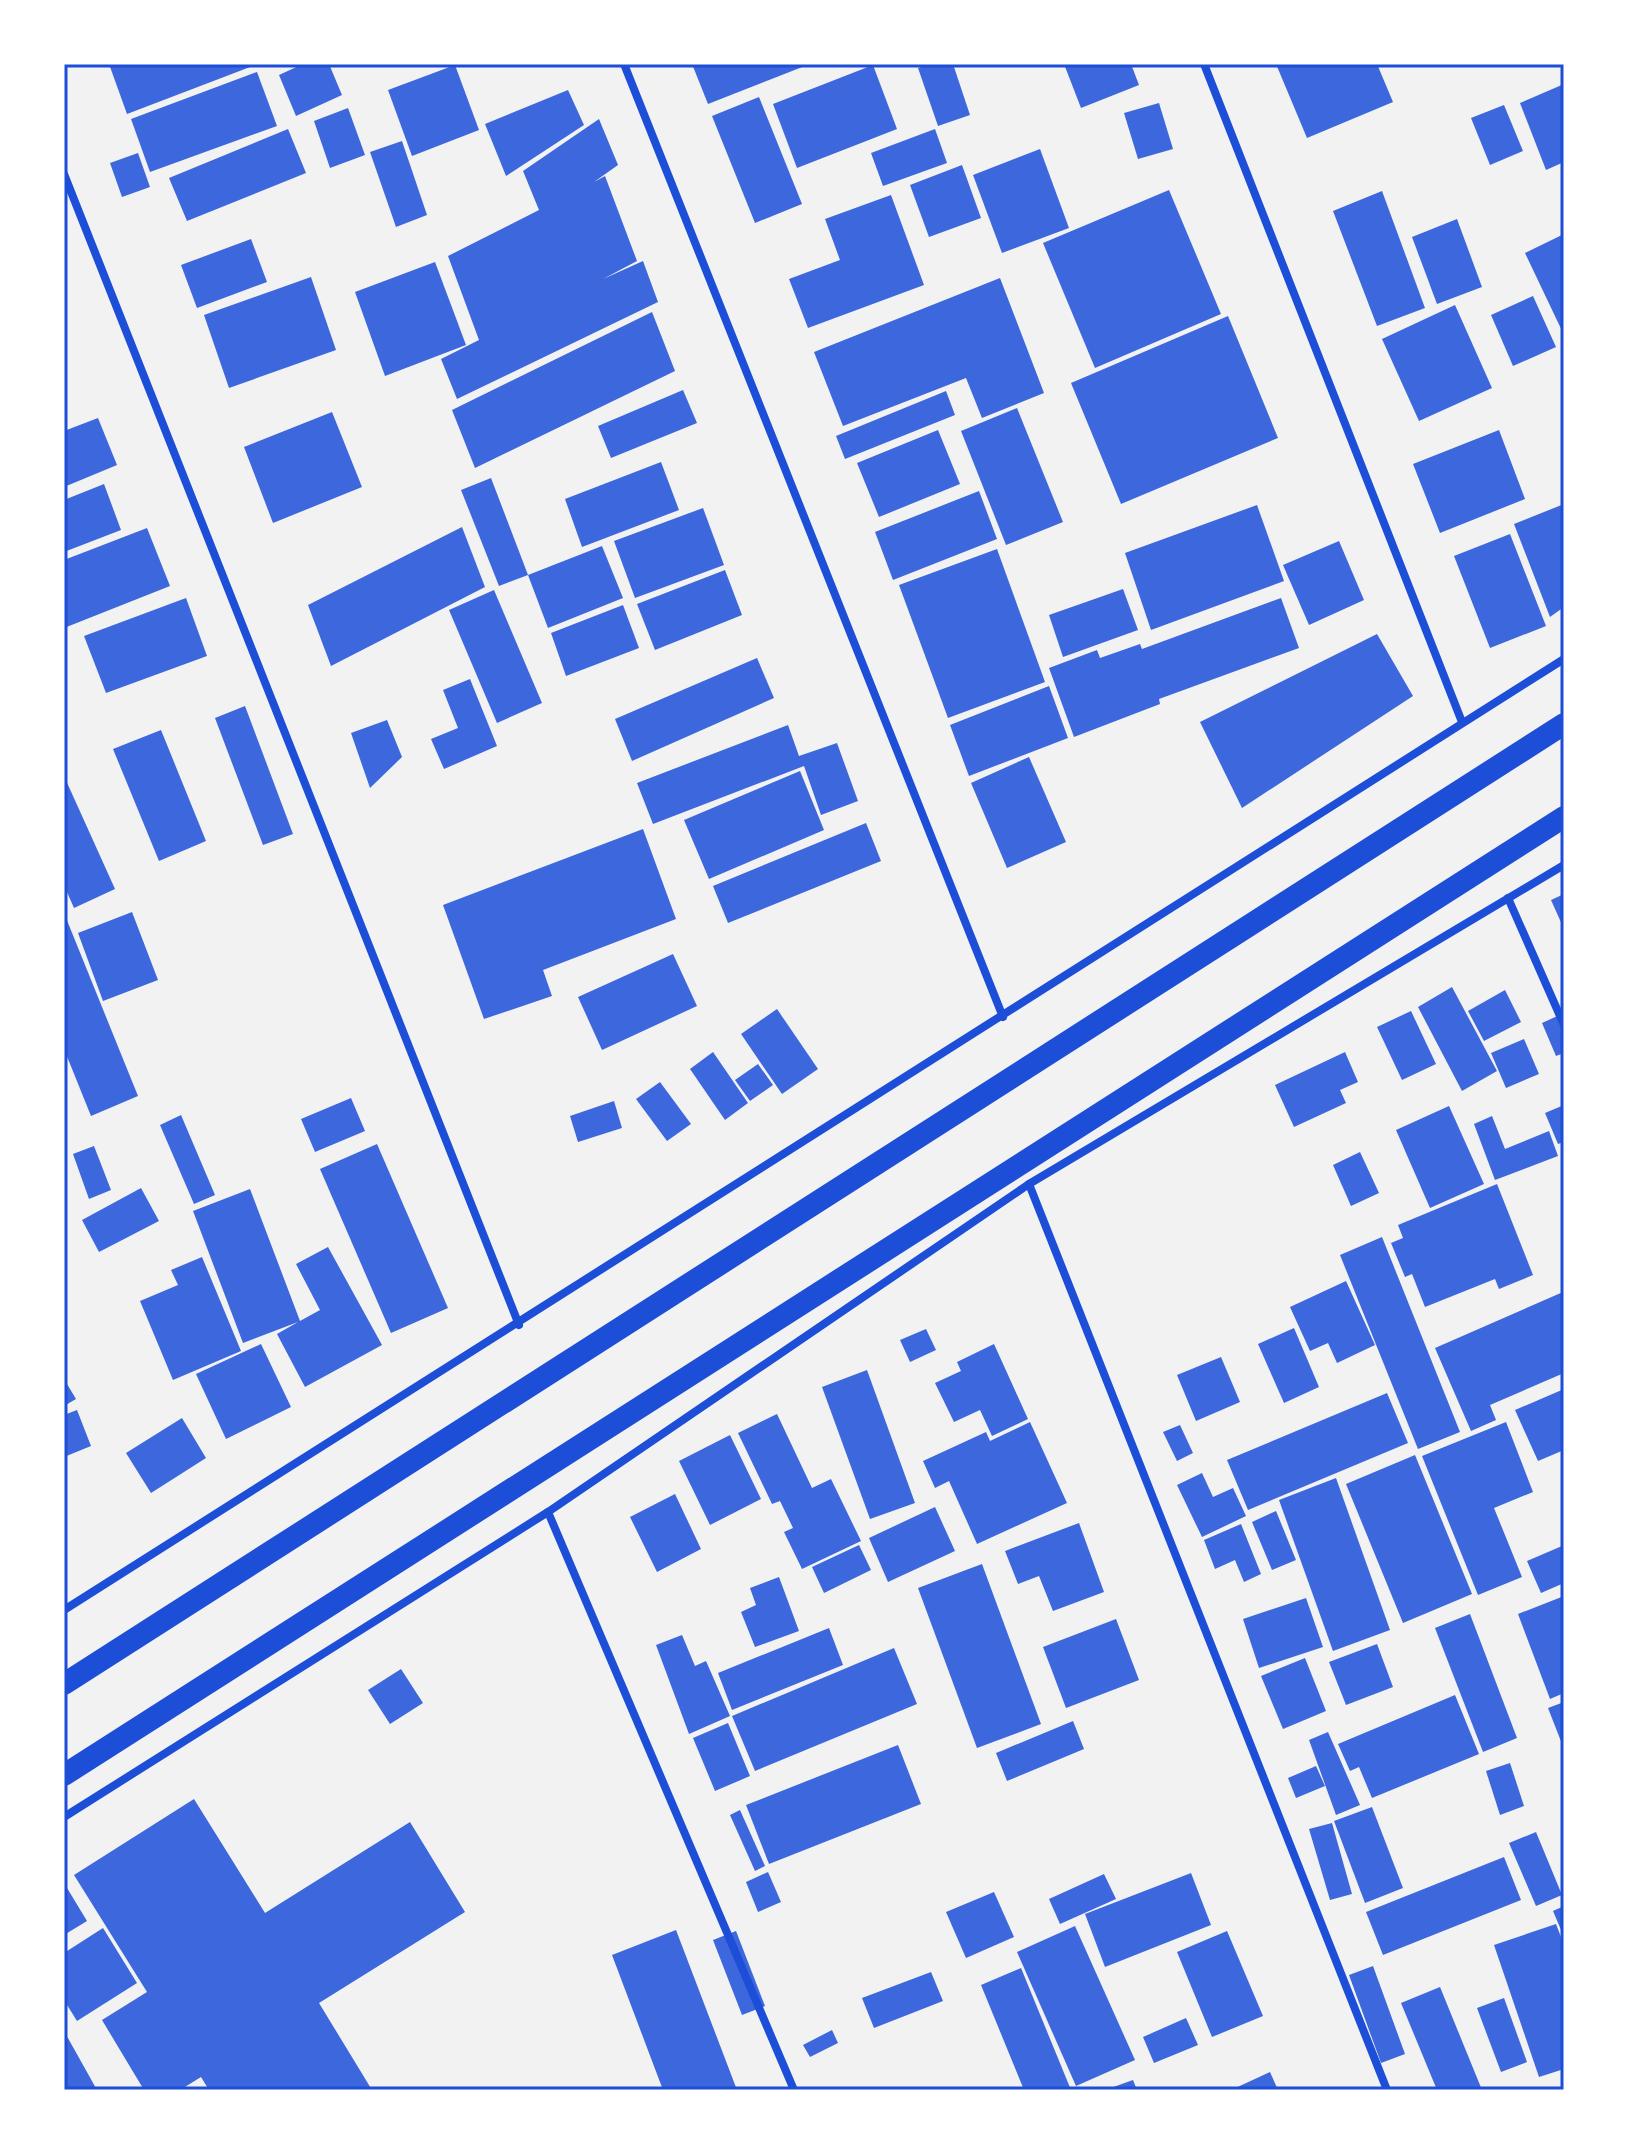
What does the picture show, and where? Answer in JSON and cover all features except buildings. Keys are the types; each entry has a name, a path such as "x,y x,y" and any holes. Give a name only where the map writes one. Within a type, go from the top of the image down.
{"highway":[{"path":"64,1684 1564,724"},
{"path":"64,1775 1564,817"}],"street":[{"path":"624,64 1003,1017"},
{"path":"1204,64 1462,722"},
{"path":"64,174 519,1325"},
{"path":"64,1610 519,1325 1564,659"},
{"path":"64,1817 548,1512 1029,1184 1564,865"},
{"path":"1508,898 1564,1025"},
{"path":"1029,1184 1387,2090"},
{"path":"548,1512 794,2090"}]}
